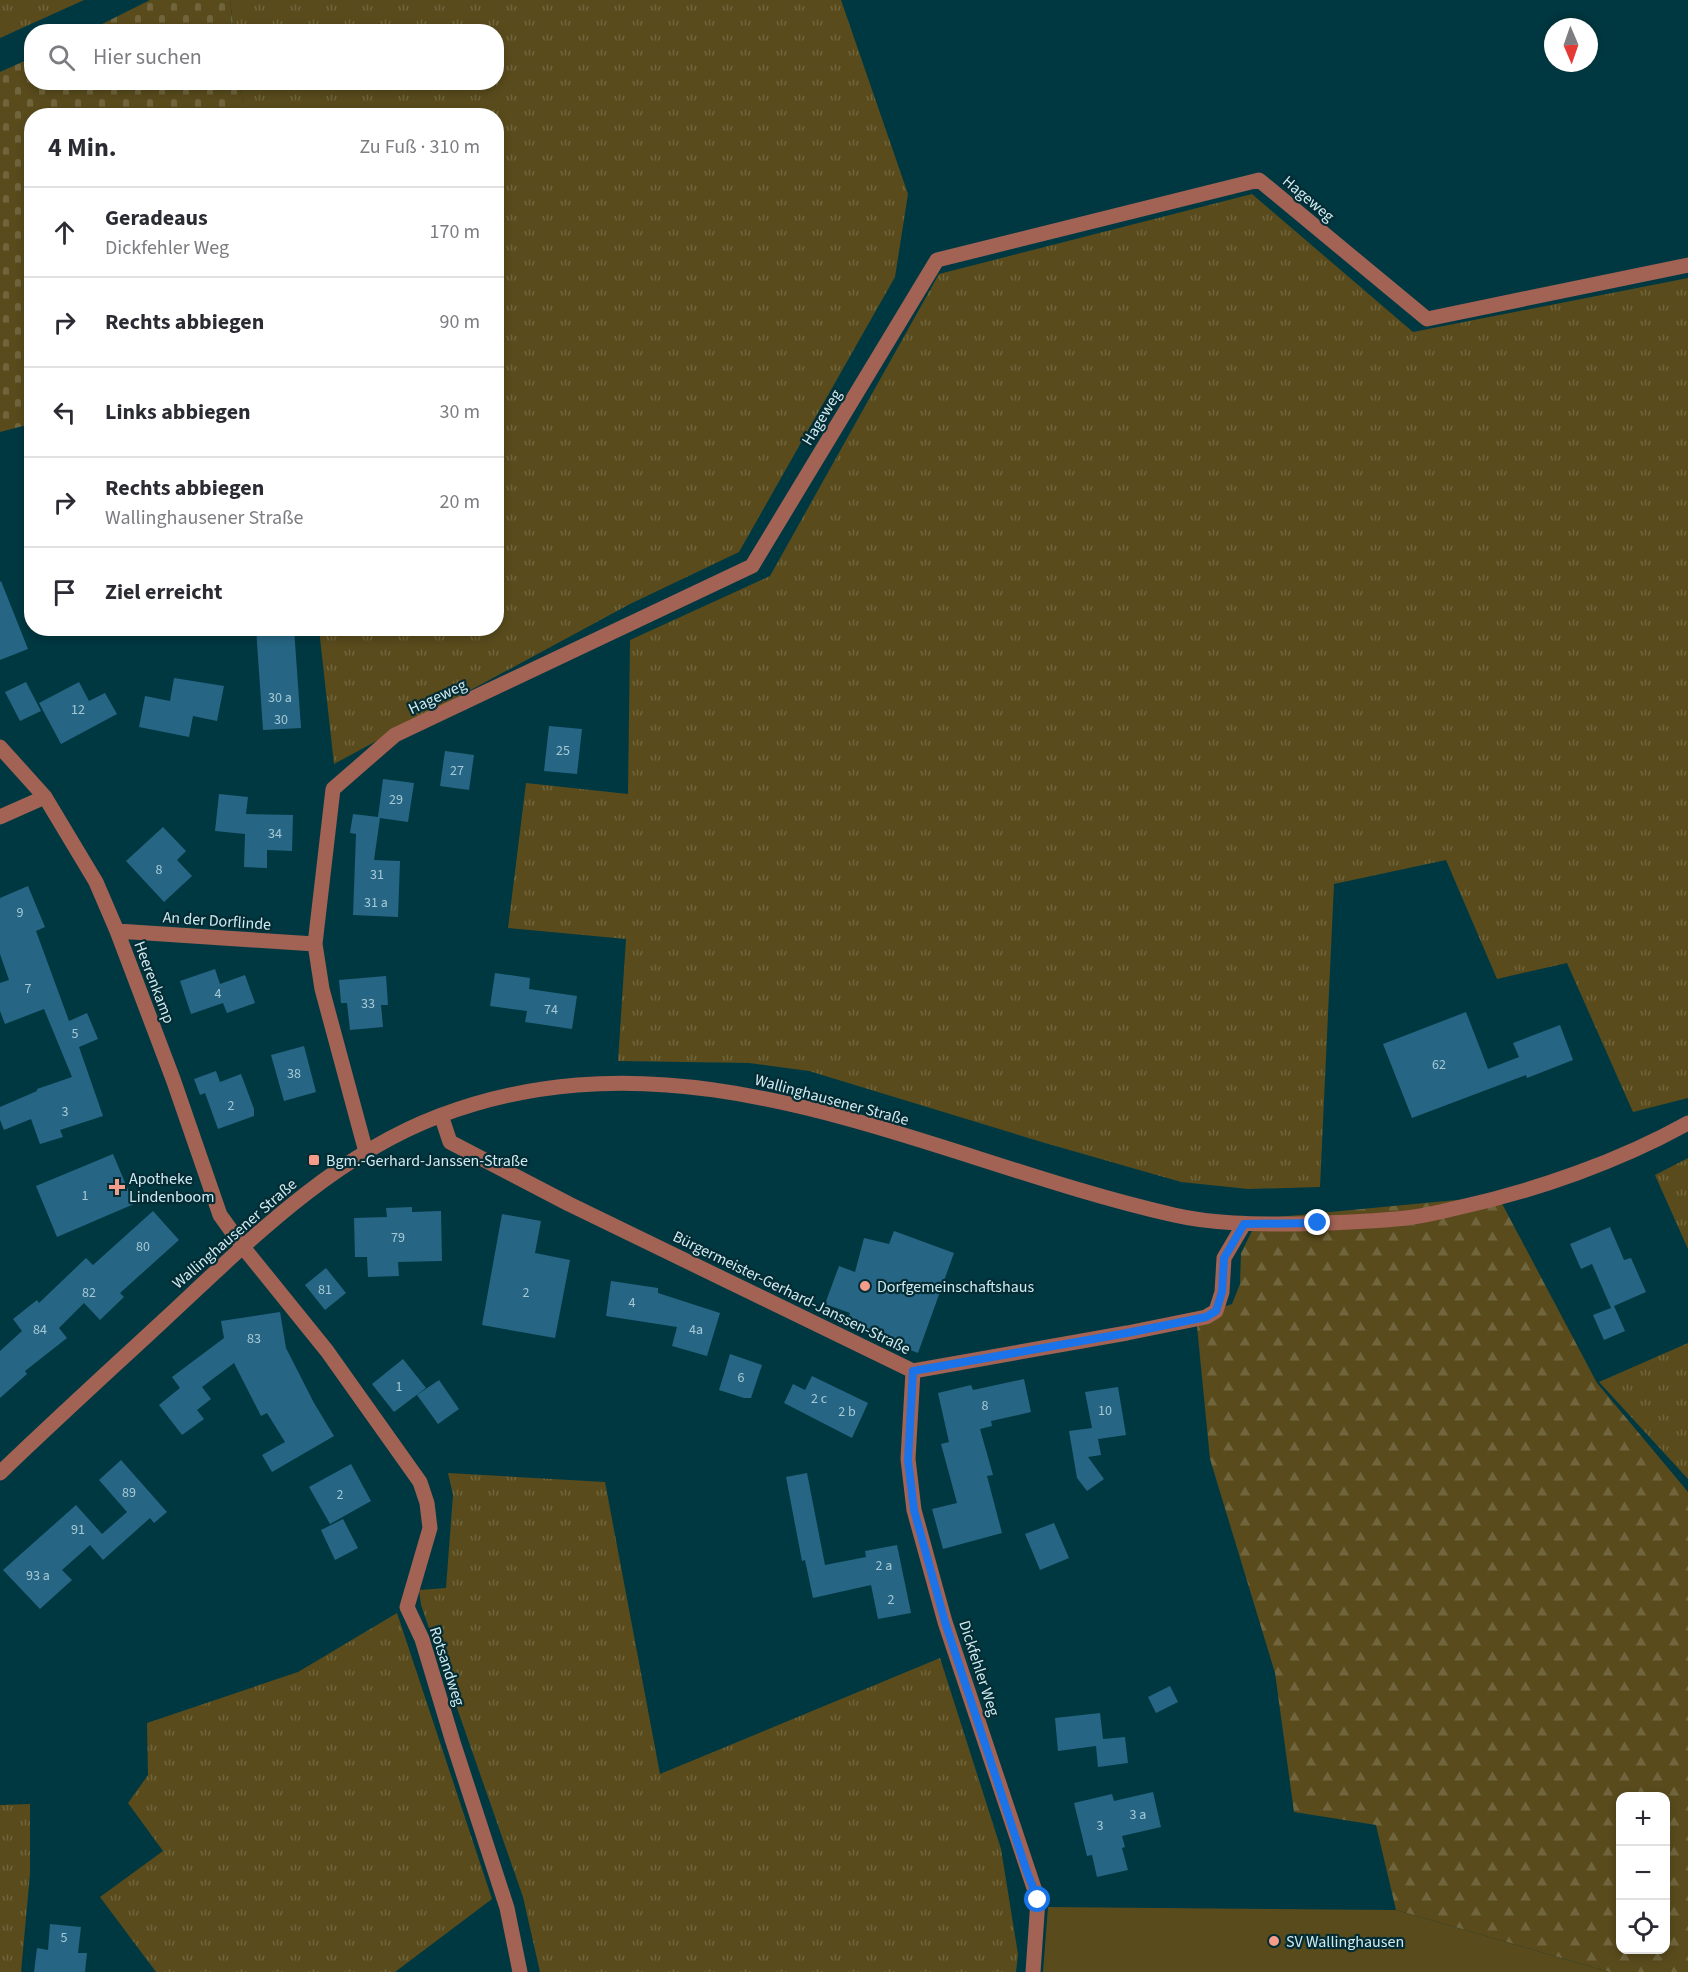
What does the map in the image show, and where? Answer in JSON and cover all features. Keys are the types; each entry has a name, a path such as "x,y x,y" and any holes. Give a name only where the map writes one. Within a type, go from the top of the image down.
{"street":[{"name":"Hageweg","path":"366,1152 322,989 315,944 333,789 395,735 752,566 937,260 1259,180 1427,319 1688,265"},
{"name":"Heerenkamp","path":"0,747 45,797 96,882 173,1078 220,1215 243,1247"},
{"path":"0,817 45,797"},
{"name":"An der Dorflinde","path":"117,932 315,944"},
{"name":"Wallinghausener Straße","path":"0,1473 243,1247 322,1180 402,1132 441,1115 518,1094 585,1084 646,1083 697,1086 800,1106 1042,1178 1177,1215 1244,1224 1411,1218 1499,1198 1575,1174 1669,1134 1688,1123"},
{"name":"Bürgermeister-Gerhard-Janssen-Straße","path":"441,1115 450,1142 569,1204 913,1371 1206,1317 1216,1311 1222,1292 1224,1258 1244,1224"},
{"name":"Rotsandweg","path":"243,1247 327,1351 420,1482 427,1503 430,1528 407,1607 422,1639 507,1908 520,1972"},
{"name":"Dickfehler Weg","path":"913,1371 908,1460 914,1510 945,1622 1038,1900 1033,1972"}],"green space":[{"path":"0,0 84,0 31,24 24,24 24,27 0,38"},
{"path":"150,0 230,0 233,24 102,24"},
{"path":"230,0 841,0 908,194 895,277 739,552 630,604 334,764 320,636 504,636 504,108 244,108 241,90 504,90 504,24 233,24"},
{"path":"24,61 24,90 241,90 244,108 24,108 24,426 0,432 0,72"},
{"path":"1252,194 1413,332 1688,278 1688,1098 1633,1112 1567,963 1497,979 1446,860 1334,884 1320,1187 1248,1189 1181,1182 809,1071 749,1063 618,1061 626,939 508,928 526,783 628,794 630,640 770,576 939,274"},
{"path":"1688,1158 1688,1249 1655,1175"},
{"path":"1498,1196 1597,1383 1688,1492 1688,1972 1609,1972 1396,1910 1376,1825 1294,1812 1275,1673 1210,1459 1196,1316 1232,1304 1240,1284 1241,1253 1258,1219"},
{"path":"1688,1343 1688,1479 1599,1382"},
{"path":"448,1473 605,1482 660,1774 940,1658 1001,1849 1018,1954 1016,1972 540,1972 523,1897 421,1605 419,1590 446,1588 453,1495"},
{"path":"397,1613 492,1899 395,1972 156,1972 100,1897 163,1851 128,1803 148,1775 147,1723 298,1672"},
{"path":"30,1804 30,1874 21,1972 0,1972 0,1805"},
{"name":"SV Wallinghausen","path":"1048,1907 1396,1910 1609,1972 1043,1972"}],"building":[{"path":"0,582 28,649 0,660"},
{"path":"257,636 295,636 301,728 263,730"},
{"path":"174,678 224,686 217,721 193,716 189,737 139,727 145,696 170,701"},
{"path":"26,682 41,711 20,721 5,692"},
{"path":"79,682 89,701 105,693 117,714 61,744 39,703"},
{"path":"549,726 582,729 577,774 544,771"},
{"path":"445,751 474,755 469,790 440,786"},
{"path":"383,779 414,783 408,822 380,818 374,860 400,861 398,917 353,915 356,834 350,833 353,814 378,817"},
{"path":"219,794 248,797 246,814 293,815 292,851 267,850 267,868 244,867 245,834 215,831"},
{"path":"163,827 186,851 177,860 192,876 164,902 126,861"},
{"path":"28,886 45,927 36,931 69,1021 87,1013 98,1039 79,1047 103,1116 60,1130 63,1137 40,1144 31,1119 4,1130 0,1120 0,1107 37,1089 72,1077 44,1009 5,1024 0,1011 0,983 9,980 0,954 0,898"},
{"path":"215,969 220,984 245,975 255,1003 227,1013 223,1003 191,1014 180,981"},
{"path":"495,973 530,978 529,989 577,996 572,1029 525,1022 527,1011 490,1006"},
{"path":"386,976 388,1005 381,1005 383,1027 350,1030 347,1003 341,1003 339,980"},
{"path":"1466,1012 1488,1069 1519,1057 1513,1043 1560,1025 1573,1060 1527,1078 1526,1075 1412,1118 1383,1044"},
{"path":"304,1046 316,1092 284,1101 271,1055"},
{"path":"216,1071 220,1082 241,1074 254,1109 254,1116 218,1129 205,1093 200,1095 194,1079"},
{"path":"113,1154 134,1204 57,1237 36,1186"},
{"path":"412,1207 412,1212 441,1211 442,1261 398,1262 399,1276 368,1277 367,1257 355,1257 354,1218 387,1217 386,1208"},
{"path":"153,1211 179,1240 120,1293 124,1297 100,1320 84,1303 59,1328 67,1338 25,1371 27,1374 0,1398 0,1351 22,1331 13,1319 37,1300 39,1303 86,1258 93,1265"},
{"path":"502,1214 541,1221 535,1253 570,1260 555,1338 482,1325"},
{"path":"1610,1227 1624,1260 1631,1258 1646,1292 1614,1306 1625,1331 1604,1340 1593,1315 1611,1308 1592,1264 1581,1269 1570,1244"},
{"name":"Dorfgemeinschaftshaus","path":"894,1231 954,1253 918,1353 846,1326 850,1313 825,1304 839,1266 855,1272 864,1238 889,1244"},
{"path":"326,1268 346,1293 325,1310 305,1285"},
{"path":"611,1281 658,1288 658,1293 720,1313 707,1356 672,1346 677,1327 606,1316"},
{"path":"280,1312 286,1348 334,1436 272,1472 262,1455 285,1442 267,1413 261,1416 234,1363 202,1387 211,1399 197,1410 204,1419 182,1435 159,1405 180,1388 172,1377 224,1338 221,1321"},
{"path":"730,1354 762,1365 751,1398 719,1390"},
{"path":"403,1359 426,1388 394,1412 372,1384"},
{"path":"812,1376 868,1403 852,1438 784,1403 793,1384 805,1390"},
{"path":"1024,1379 1031,1412 991,1421 992,1426 980,1429 993,1475 987,1476 1002,1533 943,1549 932,1509 957,1503 941,1444 949,1442 938,1393 971,1385 973,1390"},
{"path":"439,1380 459,1409 438,1424 417,1395"},
{"path":"1118,1387 1126,1435 1098,1439 1101,1455 1088,1457 1104,1479 1087,1491 1077,1478 1069,1431 1092,1428 1085,1392"},
{"path":"121,1460 167,1512 154,1523 150,1518 103,1560 90,1545 62,1570 72,1580 40,1609 3,1570 76,1505 102,1534 127,1512 99,1480"},
{"path":"351,1464 371,1501 330,1524 309,1487"},
{"path":"807,1473 825,1565 866,1557 865,1551 897,1545 911,1613 878,1619 871,1585 813,1598 805,1560 802,1561 786,1477"},
{"path":"343,1519 358,1548 335,1560 321,1530"},
{"path":"1054,1523 1069,1558 1040,1570 1025,1534"},
{"path":"1170,1686 1178,1702 1156,1713 1148,1697"},
{"path":"1100,1713 1103,1739 1125,1737 1128,1763 1098,1767 1096,1746 1058,1751 1055,1718"},
{"path":"1153,1792 1161,1827 1122,1836 1125,1847 1122,1848 1128,1870 1097,1877 1092,1855 1087,1856 1074,1803 1112,1794 1114,1801"},
{"path":"50,1924 81,1927 78,1953 87,1953 85,1972 34,1972 37,1948 48,1950"}],"place":[{"name":"Bgm.-Gerhard-Janssen-Straße","path":"314,1160"},
{"name":"Apotheke Lindenboom","path":"117,1187"},
{"name":"Dorfgemeinschaftshaus","path":"865,1286"},
{"name":"SV Wallinghausen","path":"1274,1941"}],"route":[{"path":"1038,1900 945,1622 914,1510 908,1460 913,1371 1206,1317 1216,1311 1222,1292 1224,1258 1244,1224 1318,1223"}]}
